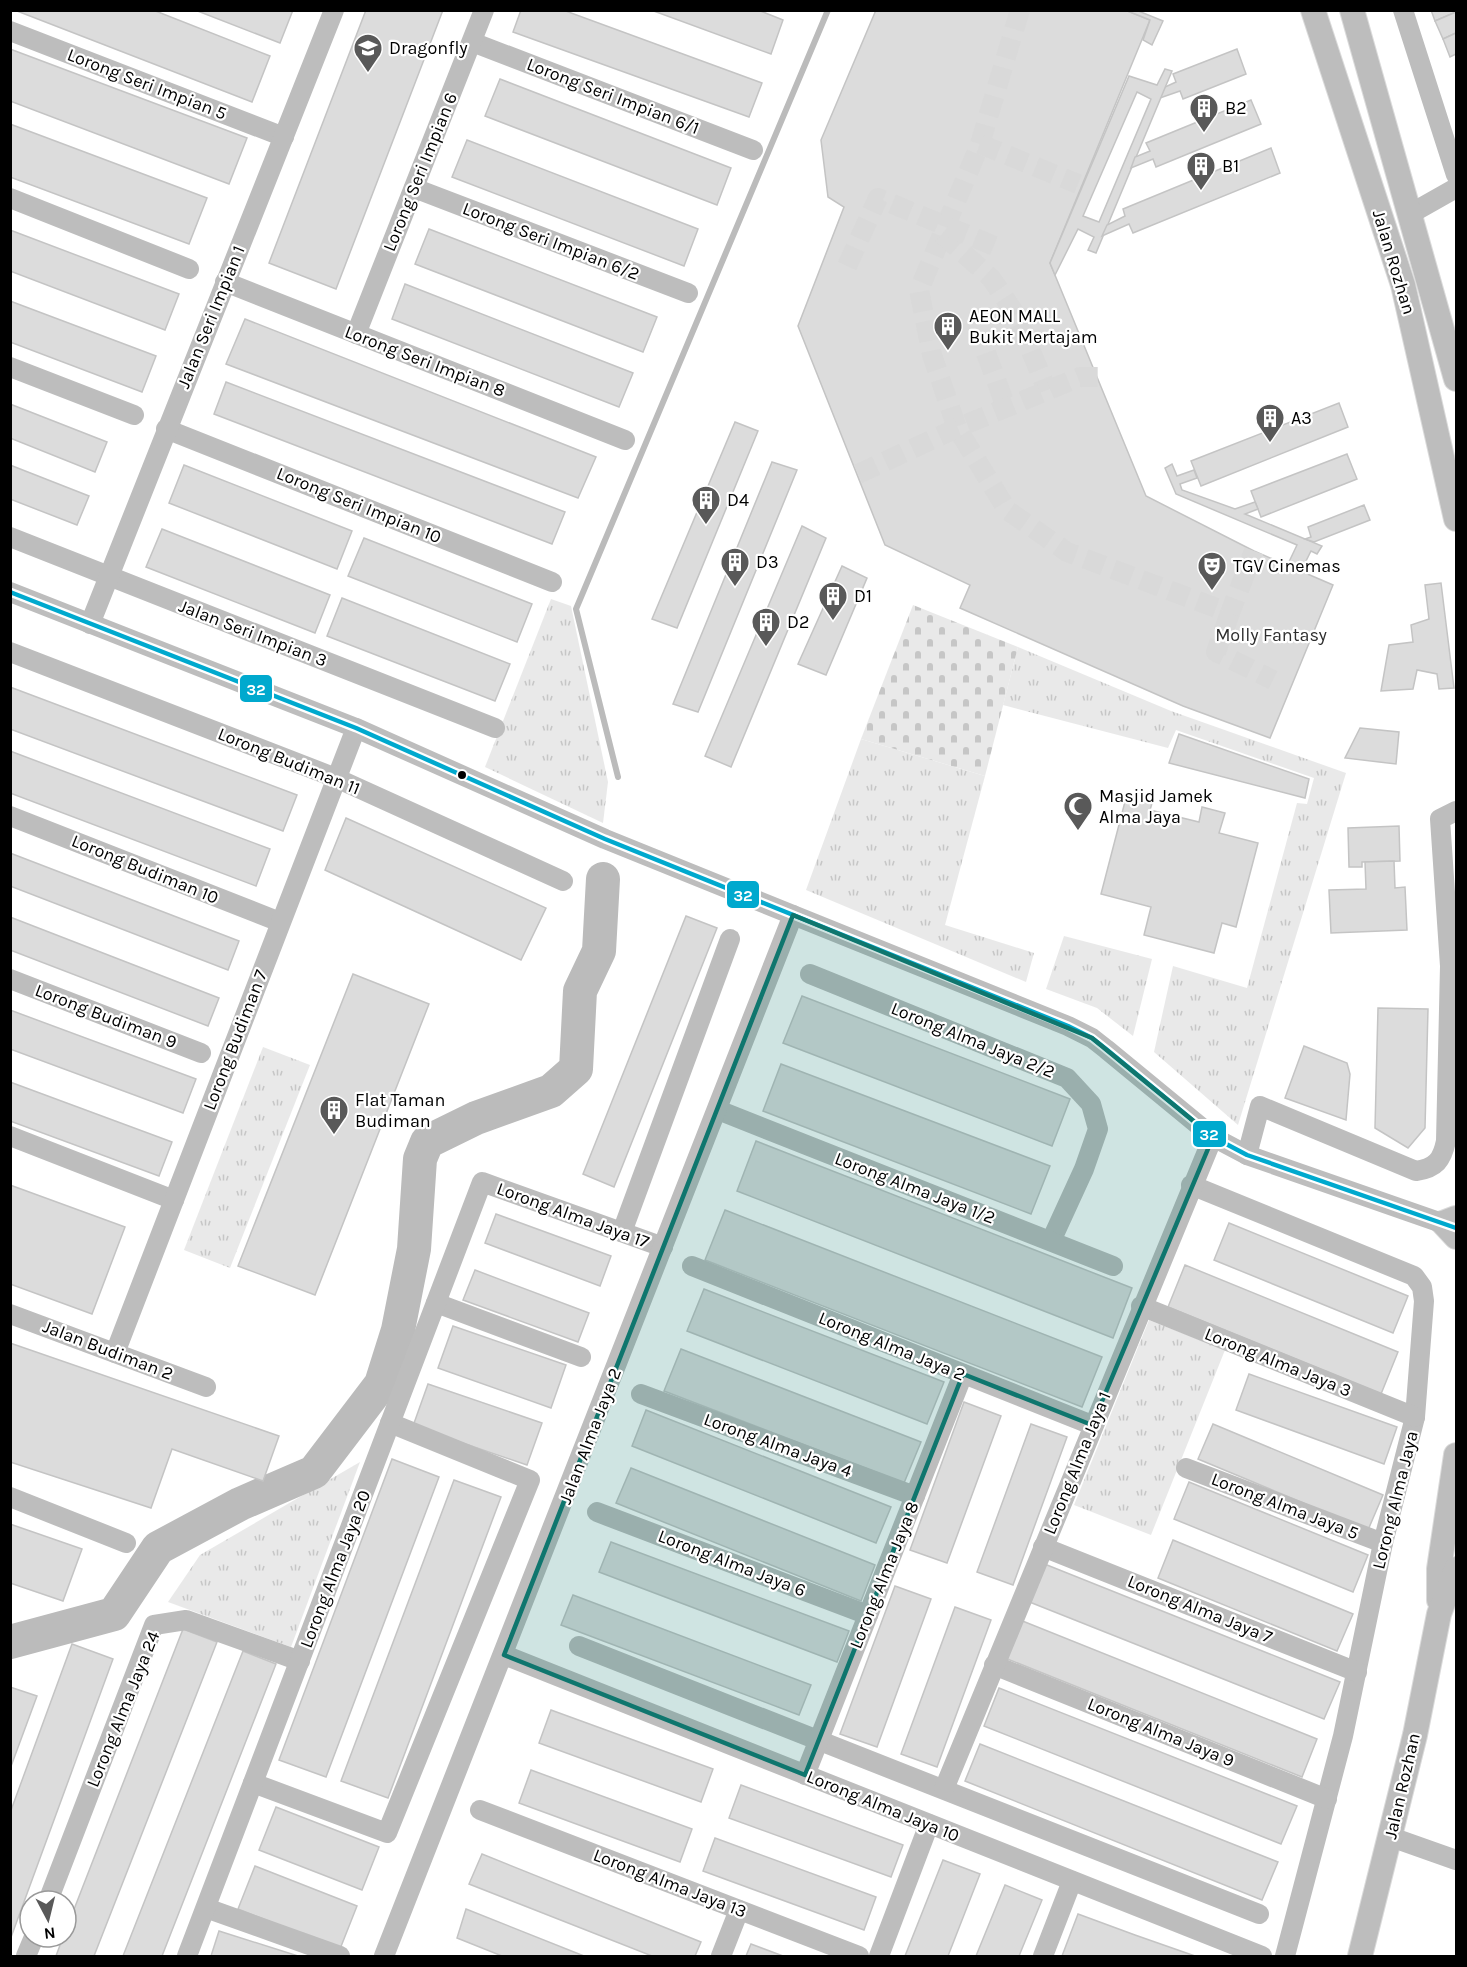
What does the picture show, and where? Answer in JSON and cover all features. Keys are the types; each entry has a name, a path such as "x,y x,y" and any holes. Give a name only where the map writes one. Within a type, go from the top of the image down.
{"main road":[{"name":"Jalan Rozhan","path":"1313,10 1403,285 1456,519"},
{"name":"Jalan Rozhan","path":"1352,10 1456,379"},
{"name":"Jalan Rozhan","path":"1439,1614 1439,1569 1456,1455"},
{"name":"Jalan Rozhan","path":"1360,1956 1390,1837 1439,1614 1456,1569"}],"street":[{"name":"Jalan Seri Impian 1","path":"90,624 107,576 334,10"},
{"name":"Lorong Seri Impian 6","path":"356,334 484,10"},
{"path":"1403,10 1456,175"},
{"name":"Lorong Seri Impian 5","path":"10,31 284,137"},
{"name":"Lorong Seri Impian 6/1","path":"472,42 753,150"},
{"name":"Lorong Seri Impian 6/2","path":"414,188 688,294"},
{"path":"1410,214 1456,189"},
{"path":"10,198 189,269"},
{"name":"Lorong Seri Impian 8","path":"225,282 625,440"},
{"path":"10,367 134,415"},
{"name":"Lorong Seri Impian 10","path":"166,429 552,582"},
{"name":"Jalan Seri Impian 3","path":"10,537 495,728"},
{"path":"10,592 356,728 605,839 1092,1038 1212,1137 1247,1155 1453,1227"},
{"name":"Lorong Budiman 11","path":"10,652 336,778 563,881"},
{"name":"Lorong Budiman 7","path":"115,1353 356,728"},
{"path":"1247,1155 1260,1106 1416,1171 1431,1169 1443,1156 1446,1141 1453,966 1440,819 1456,811"},
{"name":"Lorong Budiman 10","path":"10,816 280,922"},
{"name":"Jalan Alma Jaya 2","path":"384,1956 793,915"},
{"path":"622,1232 730,939"},
{"name":"Lorong Alma Jaya 2/2","path":"810,974 1067,1078 1091,1104 1098,1129 1084,1169 1051,1241"},
{"name":"Lorong Budiman 9","path":"10,979 201,1053"},
{"name":"Lorong Alma Jaya 1/2","path":"718,1110 1113,1266"},
{"path":"10,1136 174,1200"},
{"name":"Lorong Alma Jaya 1","path":"944,1789 1212,1137"},
{"name":"Lorong Alma Jaya 17","path":"482,1182 663,1248"},
{"name":"Lorong Alma Jaya 20","path":"187,1956 482,1182"},
{"name":"Lorong Alma Jaya","path":"1191,1185 1414,1276 1422,1287 1424,1301 1415,1417 1383,1543 1357,1672 1327,1798 1285,1956"},
{"name":"Lorong Alma Jaya 2","path":"692,1266 1092,1425"},
{"path":"436,1303 581,1357"},
{"name":"Lorong Alma Jaya 3","path":"1141,1306 1415,1417"},
{"name":"Jalan Budiman 2","path":"10,1314 207,1387"},
{"name":"Lorong Alma Jaya 8","path":"805,1775 963,1374"},
{"name":"Lorong Alma Jaya 4","path":"641,1394 915,1496"},
{"path":"253,1783 387,1833 530,1480 390,1423"},
{"name":"Lorong Alma Jaya 5","path":"1186,1468 1383,1543"},
{"path":"10,1497 126,1543"},
{"name":"Lorong Alma Jaya 6","path":"597,1512 868,1615"},
{"name":"Lorong Alma Jaya 7","path":"1043,1548 1357,1672"},
{"name":"Lorong Alma Jaya 24","path":"53,1889 154,1625 186,1620 300,1661"},
{"path":"579,1646 1259,1914"},
{"name":"Lorong Alma Jaya 10","path":"504,1655 1262,1956"},
{"name":"Lorong Alma Jaya 9","path":"994,1665 1327,1798"},
{"name":"Lorong Alma Jaya 13","path":"480,1810 859,1956"},
{"path":"879,1956 929,1824"},
{"path":"1390,1837 1456,1860"},
{"path":"1043,1956 1072,1881"},
{"path":"206,1908 340,1956"},
{"path":"721,1956 740,1910"}],"highlighted area":[{"path":"793,915 1092,1038 1213,1137 1092,1425 963,1374 805,1775 504,1655"}],"green space":[{"path":"551,599 571,606 608,782 603,823 485,767"},
{"path":"913,605 1018,647 985,776 861,739"},
{"path":"1018,647 1171,711 1346,773 1238,1125 1154,1052 1173,966 1247,988 1297,803 1307,804 1314,778 1176,730 1168,748 1003,705"},
{"path":"861,739 985,776 945,925 1034,953 1026,982 806,890"},
{"path":"1064,936 1152,959 1133,1036 1097,1008 1046,989"},
{"path":"263,1047 310,1065 230,1268 184,1250"},
{"path":"1149,1320 1225,1350 1151,1535 1074,1505"},
{"path":"360,1462 291,1647 168,1602 200,1555"}],"building":[{"path":"153,10 270,56 252,102 17,11"},
{"path":"195,10 293,10 280,43"},
{"path":"366,10 443,10 336,289 269,263"},
{"path":"521,10 563,10 762,83 749,117 513,32"},
{"path":"651,10 758,10 783,20 771,54"},
{"name":"AEON MALL Bukit Mertajam","path":"876,10 1125,10 1150,20 1050,263 1146,496 1254,551 1333,585 1270,738 1183,706 960,608 970,585 885,545 798,326 844,207 828,197 821,140"},
{"path":"1125,10 1136,10 1163,21 1152,45 1143,40 1150,20"},
{"path":"1431,10 1456,10 1456,12 1435,21"},
{"path":"1456,12 1456,33 1443,39 1435,21"},
{"path":"1456,33 1456,54 1450,57 1443,39"},
{"path":"10,49 247,138 229,184 10,101"},
{"path":"1237,49 1246,74 1183,99 1180,91 1160,98 1165,87 1176,82 1173,74"},
{"path":"1165,69 1172,71 1096,253 1088,250 1094,237 1078,229 1055,275 1050,263 1129,76 1157,85","holes":["1137,92 1151,99 1099,222 1083,216"]},
{"path":"500,79 731,168 717,205 485,116"},
{"name":"B2","path":"1251,100 1261,124 1156,167 1153,159 1131,168 1135,157 1150,151 1146,143"},
{"path":"10,124 207,198 189,244 10,177"},
{"path":"467,140 698,229 684,266 452,177"},
{"name":"B1","path":"1271,148 1280,173 1133,233 1129,224 1102,236 1107,225 1125,216 1123,209"},
{"path":"429,229 657,317 643,352 415,264"},
{"path":"10,230 179,294 165,330 10,271"},
{"path":"405,284 633,373 619,407 392,319"},
{"path":"10,301 156,356 142,392 10,342"},
{"path":"245,319 596,457 578,498 226,364"},
{"path":"226,382 565,512 552,544 214,414"},
{"name":"A3","path":"1339,403 1348,427 1201,486 1191,461"},
{"path":"10,404 107,442 95,472 10,438"},
{"name":"D4","path":"735,422 758,431 677,628 652,619"},
{"path":"1347,454 1357,479 1261,517 1251,491"},
{"name":"D3","path":"772,462 797,470 698,712 673,704"},
{"path":"1172,464 1177,476 1194,470 1197,478 1180,484 1182,490 1235,509 1255,502 1258,509 1245,514 1322,546 1317,554 1311,551 1301,571 1287,566 1297,545 1176,494 1165,468"},
{"path":"10,465 89,496 77,525 10,499"},
{"path":"184,465 352,531 337,569 169,503"},
{"path":"1364,505 1370,520 1314,542 1305,539 1311,537 1308,527"},
{"name":"D2","path":"802,526 826,538 731,767 705,756"},
{"path":"162,529 330,595 315,633 146,567"},
{"path":"364,538 532,604 517,642 348,576"},
{"name":"D1","path":"842,566 867,578 826,675 798,664"},
{"path":"1441,583 1454,688 1439,689 1437,674 1417,670 1413,689 1381,691 1389,645 1413,642 1411,625 1429,619 1425,585"},
{"path":"342,598 510,664 495,701 327,636"},
{"path":"10,687 297,795 283,831 10,729"},
{"path":"1360,728 1399,732 1396,764 1345,758"},
{"path":"1179,734 1309,779 1305,798 1169,763"},
{"path":"10,751 270,849 256,886 10,793"},
{"path":"1127,794 1153,800 1150,810 1199,822 1202,807 1225,813 1219,833 1258,843 1236,927 1222,923 1214,953 1144,935 1151,907 1101,894"},
{"path":"346,818 546,908 521,960 325,870"},
{"path":"1399,826 1400,861 1362,862 1362,867 1349,867 1348,828"},
{"path":"10,853 239,941 228,970 10,886"},
{"path":"1394,861 1395,888 1405,887 1407,930 1331,933 1329,890 1366,889 1365,862"},
{"path":"686,916 717,928 614,1187 583,1174"},
{"path":"10,917 219,998 208,1026 10,950"},
{"name":"Flat Taman Budiman","path":"353,974 429,1004 315,1295 238,1266"},
{"path":"802,996 1070,1099 1052,1146 783,1043"},
{"path":"1378,1008 1428,1009 1425,1128 1408,1148 1375,1128"},
{"path":"10,1010 196,1079 183,1113 10,1049"},
{"path":"1304,1046 1347,1063 1350,1074 1346,1120 1285,1098"},
{"path":"781,1064 1050,1166 1031,1214 763,1111"},
{"path":"10,1082 172,1142 159,1176 10,1121"},
{"path":"756,1141 1132,1288 1113,1338 737,1191"},
{"path":"10,1185 125,1227 92,1314 10,1284"},
{"path":"725,1210 1102,1357 1082,1407 705,1260"},
{"path":"496,1214 611,1256 600,1286 485,1243"},
{"path":"1229,1223 1408,1296 1393,1333 1214,1260"},
{"path":"1185,1265 1398,1352 1381,1394 1168,1307"},
{"path":"475,1270 589,1313 578,1342 463,1300"},
{"path":"704,1289 944,1382 927,1424 687,1331"},
{"path":"453,1326 566,1365 551,1408 438,1368"},
{"path":"10,1343 279,1436 263,1481 172,1449 151,1508 10,1462"},
{"path":"681,1349 921,1442 904,1483 664,1391"},
{"path":"1249,1374 1397,1427 1384,1464 1236,1410"},
{"path":"428,1384 542,1423 527,1465 413,1426"},
{"path":"964,1402 1001,1416 947,1563 910,1550"},
{"path":"646,1410 891,1507 876,1543 632,1446"},
{"path":"1031,1424 1067,1437 1013,1585 977,1572"},
{"path":"1213,1424 1383,1495 1368,1530 1198,1459"},
{"path":"392,1459 439,1477 326,1777 279,1760"},
{"path":"631,1468 875,1565 861,1601 616,1503"},
{"path":"454,1480 501,1497 388,1798 341,1781"},
{"path":"1189,1482 1368,1555 1353,1592 1174,1519"},
{"path":"10,1524 82,1549 63,1601 10,1583"},
{"path":"1173,1540 1353,1614 1337,1651 1158,1578"},
{"path":"611,1542 849,1631 837,1662 599,1572"},
{"path":"1042,1563 1340,1682 1324,1719 1027,1601"},
{"path":"895,1586 931,1599 877,1747 840,1734"},
{"path":"573,1595 811,1685 799,1715 561,1625"},
{"path":"955,1607 991,1620 937,1767 901,1754"},
{"path":"1020,1620 1317,1739 1302,1777 1005,1658"},
{"path":"183,1629 217,1642 94,1956 56,1956 59,1949 78,1949 78,1899"},
{"path":"72,1644 113,1659 29,1889 18,1889 18,1918 10,1940 10,1813"},
{"path":"243,1651 276,1664 162,1956 123,1956"},
{"path":"10,1687 37,1696 10,1769"},
{"path":"999,1688 1297,1806 1281,1844 984,1726"},
{"path":"551,1710 713,1769 701,1802 539,1743"},
{"path":"980,1744 1278,1862 1262,1900 965,1781"},
{"path":"531,1770 692,1829 680,1862 519,1803"},
{"path":"741,1785 903,1845 891,1877 729,1818"},
{"path":"276,1807 379,1847 362,1890 259,1850"},
{"path":"715,1838 876,1897 864,1930 703,1871"},
{"path":"482,1854 701,1942 695,1956 652,1956 469,1884"},
{"path":"943,1860 980,1874 948,1956 905,1956"},
{"path":"255,1866 357,1906 340,1949 238,1909"},
{"path":"1005,1885 1042,1900 1019,1956 976,1956"},
{"path":"466,1909 584,1956 502,1956 457,1938"},
{"path":"1078,1914 1135,1935 1195,1956 1062,1956"},
{"path":"219,1931 298,1956 211,1956"},
{"path":"751,1944 783,1956 746,1956"}],"waterway":[{"path":"618,777 576,609 828,10"},
{"path":"10,1642 114,1614 158,1548 240,1504 314,1472 381,1384 398,1330 414,1249 420,1159 427,1142 476,1118 551,1091 576,1069 580,991 599,951 603,879"}],"tunnel":[{"path":"1020,10 980,144 919,290 932,355 957,428 1007,510 1067,552 1230,613 1254,551"},
{"path":"980,144 1078,184"},
{"path":"847,266 878,198 997,247"},
{"path":"942,234 991,278 1016,315 1047,390"},
{"path":"986,353 1006,407"},
{"path":"858,474 957,428 1080,377 1098,377"},
{"path":"1230,613 1216,652 1273,680"}],"transit line":[{"name":"32","path":"10,592 356,728 605,839 1068,1026 1092,1038 1213,1137 1247,1155 1456,1228"}],"place":[{"name":"Dragonfly","path":"368,74"},
{"name":"B2","path":"1204,134"},
{"name":"B1","path":"1201,192"},
{"name":"AEON MALL Bukit Mertajam","path":"948,352"},
{"name":"A3","path":"1270,444"},
{"name":"D4","path":"706,526"},
{"name":"D3","path":"735,588"},
{"name":"TGV Cinemas","path":"1212,592"},
{"name":"D1","path":"833,622"},
{"name":"D2","path":"766,648"},
{"name":"Masjid Jamek Alma Jaya","path":"1078,832"},
{"name":"Flat Taman Budiman","path":"334,1136"}],"park label":[{"name":"Molly Fantasy","path":"1271,635"}]}
